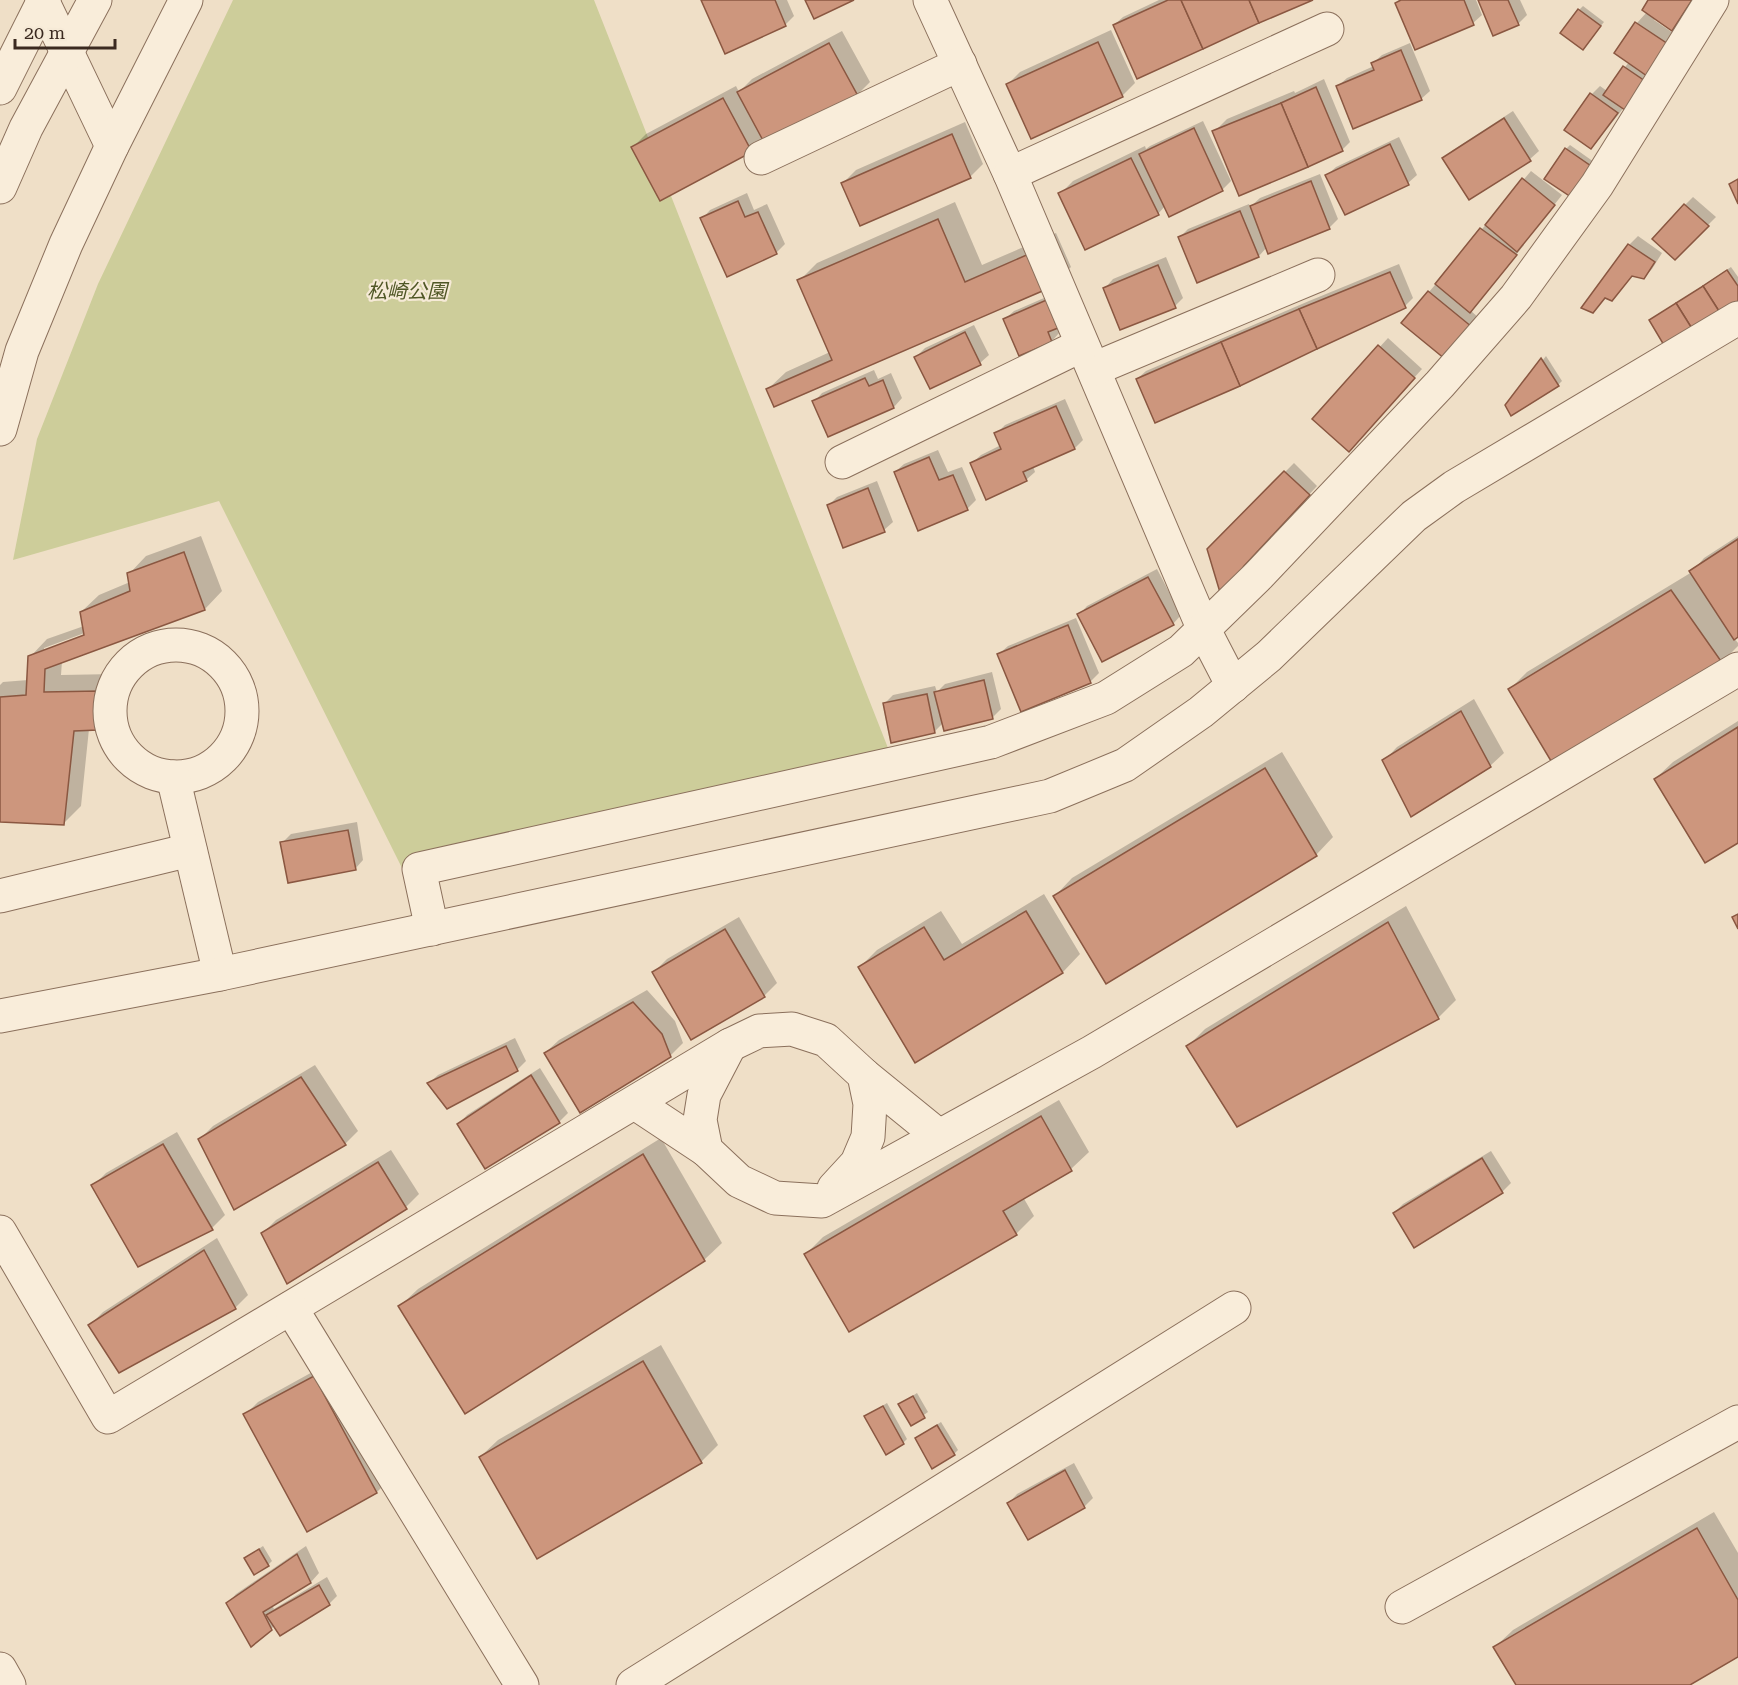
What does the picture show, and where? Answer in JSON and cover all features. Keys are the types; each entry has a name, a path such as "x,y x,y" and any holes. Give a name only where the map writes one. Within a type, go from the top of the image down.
{"street":[{"path":"0,187 26,128 96,0"},
{"path":"0,429 22,351 66,244 112,146 186,0"},
{"path":"930,0 1010,174 1204,630 1233,686"},
{"path":"432,928 419,869 992,742 1106,698 1181,651 1204,630 1440,384 1516,297 1597,185 1712,0"},
{"path":"43,1 112,146"},
{"path":"0,88 43,1"},
{"path":"1010,174 1327,29"},
{"path":"761,158 960,64"},
{"path":"842,462 1088,357 1318,275"},
{"path":"0,1016 220,974 1050,796 1125,765 1202,712 1269,656 1414,516 1454,487 1738,318"},
{"path":"184,645 209,653 228,670 240,693 242,719 233,744 216,764 193,776 173,777 142,769 123,752 111,729 109,703 118,678 135,658 158,647 184,645"},
{"path":"635,1103 706,1150 739,1181 775,1198 822,1201 1092,1052 1738,669"},
{"path":"173,777 220,974"},
{"path":"0,896 190,850"},
{"path":"0,1232 108,1417 730,1045 759,1031 792,1029 826,1040 864,1075 939,1136"},
{"path":"706,1150 700,1120 704,1095 730,1045"},
{"path":"822,1201 857,1163 868,1137 870,1104 864,1075"},
{"path":"291,1308 522,1685"},
{"path":"633,1685 1234,1308"},
{"path":"1402,1607 1738,1422"},
{"path":"0,1669 9,1685"}],"green space":[{"name":"松崎公園","path":"233,0 594,0 888,748 405,874 219,501 13,560 37,439 98,284"}],"building":[{"path":"701,0 775,0 786,26 725,54"},
{"path":"805,0 854,0 814,19"},
{"path":"1168,0 1181,0 1203,49 1137,79 1113,25"},
{"path":"1181,0 1249,0 1259,23 1203,49"},
{"path":"1249,0 1313,0 1259,23"},
{"path":"1401,0 1464,0 1474,25 1415,50 1395,3"},
{"path":"1478,0 1508,0 1519,25 1493,36"},
{"path":"1648,0 1692,0 1672,31 1642,10"},
{"path":"1578,9 1601,26 1583,50 1560,33"},
{"path":"1635,22 1668,44 1647,76 1614,53"},
{"path":"1098,42 1123,97 1031,139 1006,84"},
{"path":"829,43 858,96 766,146 737,92"},
{"path":"1401,50 1422,100 1353,129 1336,86 1374,70 1371,63"},
{"path":"1623,66 1645,81 1625,110 1603,95"},
{"path":"1316,87 1343,151 1308,167 1281,103"},
{"path":"1590,93 1618,113 1591,149 1564,130"},
{"path":"723,98 752,152 660,201 631,147"},
{"path":"1281,103 1308,167 1239,196 1212,131"},
{"path":"1504,118 1531,161 1469,200 1442,158"},
{"path":"1194,128 1223,191 1169,217 1139,154"},
{"path":"952,134 971,178 860,226 841,183"},
{"path":"1390,144 1409,185 1345,215 1325,175"},
{"path":"1565,148 1591,166 1571,197 1544,179"},
{"path":"1131,158 1159,215 1085,250 1058,193"},
{"path":"1522,178 1555,205 1517,252 1485,225"},
{"path":"1738,179 1738,204 1729,184"},
{"path":"1311,181 1330,229 1268,254 1250,206"},
{"path":"738,201 745,217 758,212 777,254 727,277 700,218"},
{"path":"1684,204 1709,226 1675,260 1652,239"},
{"path":"1240,211 1259,257 1197,283 1178,237"},
{"path":"938,219 965,282 1038,250 1054,286 774,407 766,389 832,360 797,280"},
{"path":"1480,228 1517,255 1470,313 1435,284"},
{"path":"1628,244 1655,262 1644,279 1632,276 1612,301 1605,298 1593,313 1581,308"},
{"path":"1158,265 1176,308 1120,330 1103,288"},
{"path":"1727,270 1738,286 1738,309 1724,319 1703,286"},
{"path":"1390,272 1406,308 1317,349 1299,309"},
{"path":"1703,286 1724,319 1696,335 1676,303"},
{"path":"1428,291 1472,327 1445,359 1401,323"},
{"path":"1051,298 1063,326 1048,332 1052,342 1019,356 1003,319"},
{"path":"1676,303 1696,335 1668,352 1649,320"},
{"path":"1299,309 1317,349 1240,386 1221,342"},
{"path":"965,332 981,365 930,389 914,357"},
{"path":"1221,342 1240,386 1155,423 1136,379"},
{"path":"1378,345 1415,378 1349,452 1312,419"},
{"path":"1541,358 1559,386 1511,416 1505,405"},
{"path":"865,378 869,386 883,380 894,408 828,437 812,401"},
{"path":"1056,406 1075,449 1023,472 1027,481 986,500 970,463 1001,449 994,433"},
{"path":"929,457 939,480 953,475 968,510 918,531 894,472"},
{"path":"1284,471 1310,495 1244,566 1222,599 1207,549"},
{"path":"868,488 885,532 843,548 827,505"},
{"path":"1738,539 1738,637 1734,640 1689,571"},
{"path":"184,552 205,610 45,669 44,692 99,691 98,730 74,731 64,825 0,822 0,697 26,695 28,656 84,635 80,612 130,591 127,573"},
{"path":"1148,577 1174,625 1102,662 1077,614"},
{"path":"1671,590 1723,664 1551,761 1508,689"},
{"path":"1068,625 1091,683 1021,712 997,654"},
{"path":"984,680 993,719 944,731 934,692"},
{"path":"927,694 935,733 891,743 883,703"},
{"path":"1461,711 1491,767 1411,817 1382,760"},
{"path":"1738,727 1738,843 1705,863 1654,779"},
{"path":"1265,768 1317,856 1106,984 1053,896"},
{"path":"348,830 356,870 288,883 280,842"},
{"path":"1026,911 1063,973 915,1063 858,967 924,927 944,960"},
{"path":"1738,914 1738,929 1732,917"},
{"path":"1388,922 1439,1019 1237,1127 1186,1046"},
{"path":"725,929 765,997 691,1040 652,972"},
{"path":"633,1002 662,1034 671,1057 580,1113 544,1053"},
{"path":"506,1046 518,1071 447,1109 427,1083"},
{"path":"531,1075 560,1123 485,1169 457,1124"},
{"path":"301,1077 346,1145 234,1210 198,1139"},
{"path":"1041,1116 1072,1171 1003,1211 1017,1235 849,1332 804,1254"},
{"path":"163,1144 213,1230 138,1267 91,1185"},
{"path":"643,1154 705,1261 465,1414 398,1306"},
{"path":"1482,1158 1503,1193 1414,1248 1393,1213"},
{"path":"378,1162 407,1209 287,1284 261,1233"},
{"path":"204,1250 236,1309 119,1373 88,1325"},
{"path":"643,1361 702,1463 537,1559 479,1457"},
{"path":"314,1376 377,1493 307,1532 243,1414"},
{"path":"913,1396 925,1418 911,1426 898,1404"},
{"path":"883,1406 904,1444 886,1455 864,1416"},
{"path":"937,1425 955,1455 932,1469 915,1438"},
{"path":"1065,1470 1085,1508 1028,1540 1007,1503"},
{"path":"1697,1528 1738,1600 1738,1657 1690,1685 1516,1685 1493,1647"},
{"path":"259,1549 269,1566 254,1575 244,1558"},
{"path":"297,1554 311,1583 263,1612 272,1630 251,1647 226,1603"},
{"path":"319,1585 330,1605 280,1636 266,1615"}]}
